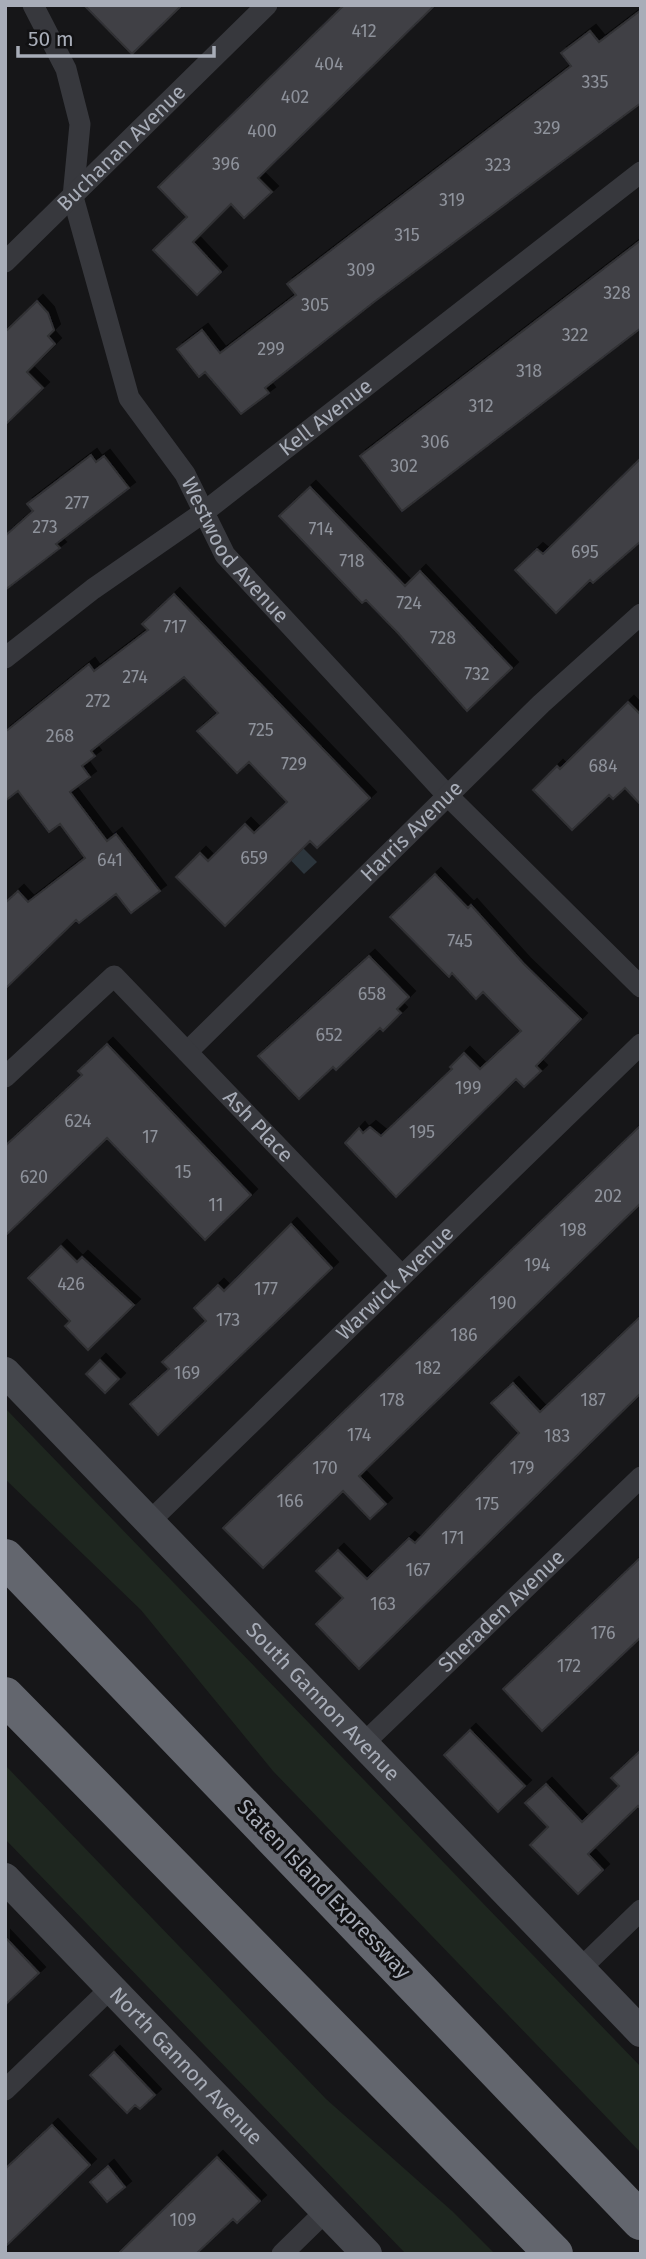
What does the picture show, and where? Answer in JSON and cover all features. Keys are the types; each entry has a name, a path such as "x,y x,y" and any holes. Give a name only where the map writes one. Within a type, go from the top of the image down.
{"highway":[{"name":"Staten Island Expressway","path":"5,1558 641,2221"},
{"path":"5,1696 554,2254"}],"main road":[{"name":"South Gannon Avenue","path":"5,1372 641,2032"},
{"name":"North Gannon Avenue","path":"5,1878 367,2254"}],"street":[{"name":"Westwood Avenue","path":"33,5 66,69 80,124 73,197 129,398 185,474 225,555 447,795 641,987"},
{"name":"Buchanan Avenue","path":"5,262 267,5"},
{"name":"Kell Avenue","path":"5,658 93,589 204,512 641,173"},
{"name":"Harris Avenue","path":"187,1052 447,795 641,614"},
{"name":"Ash Place","path":"5,1077 114,976 402,1276"},
{"name":"Warwick Avenue","path":"149,1522 641,1044"},
{"name":"Sheraden Avenue","path":"363,1744 641,1477"},
{"path":"579,1969 641,1910"},
{"path":"5,2090 111,1988"},
{"path":"282,2254 326,2211"}],"shaded area":[{"path":"290,835 317,862 304,874 278,847"},
{"path":"5,1408 641,2067 641,2153 273,1771 141,1610 5,1479"},
{"path":"5,1765 326,2099 452,2211 495,2254 406,2254 5,1839"}],"building":[{"path":"84,5 182,5 132,54"},
{"path":"344,5 435,5 258,178 272,192 244,218 231,204 193,242 221,272 197,295 153,250 187,217 158,187"},
{"path":"641,10 641,103 374,302 265,388 269,393 241,414 205,372 199,377 177,349 202,330 220,353 296,295 287,284 571,66 561,53 590,31 599,42"},
{"path":"641,240 641,328 402,511 360,456"},
{"path":"37,301 48,313 54,330 48,336 55,344 27,372 43,388 5,425 5,332"},
{"path":"91,455 96,462 104,456 129,488 56,544 60,548 5,590 5,536 33,511 27,504"},
{"path":"641,458 641,541 593,583 590,580 556,613 515,570 537,549 543,554"},
{"path":"310,487 405,586 420,571 512,668 467,711 398,633 366,600 362,603 279,516"},
{"path":"174,594 370,798 317,848 310,841 225,926 176,877 200,853 208,861 245,824 254,833 287,802 249,762 237,773 197,731 218,713 184,677 91,751 95,756 82,766 90,777 70,792 107,841 116,834 160,891 131,913 116,894 79,923 76,920 5,989 5,903 18,891 28,902 85,858 60,824 49,832 18,791 5,801 5,732 89,664 94,671 148,630 142,624"},
{"path":"628,702 641,715 641,805 625,788 613,799 609,795 572,830 533,790 557,766 560,769"},
{"path":"435,874 468,908 471,905 524,964 581,1019 536,1066 541,1071 524,1087 516,1079 396,1197 345,1143 359,1128 363,1133 370,1127 381,1136 452,1069 450,1067 464,1053 480,1069 521,1031 483,992 476,999 452,973 449,977 390,917"},
{"path":"369,956 409,997 397,1009 401,1013 383,1031 380,1028 336,1070 333,1067 299,1099 258,1056"},
{"path":"107,1044 251,1195 205,1240 107,1138 5,1236 5,1146 82,1075 78,1071"},
{"path":"641,1125 641,1203 359,1476 386,1504 370,1519 343,1491 263,1568 223,1528"},
{"path":"291,1224 332,1268 158,1435 130,1404 169,1369 162,1362 206,1321 194,1308 218,1285 224,1291"},
{"path":"61,1246 77,1262 82,1257 134,1305 88,1350 65,1326 70,1321 28,1278"},
{"path":"641,1316 641,1393 359,1669 316,1624 343,1598 316,1571 338,1550 367,1579 409,1538 415,1543 519,1433 491,1403 513,1383 540,1412"},
{"path":"100,1360 119,1379 105,1393 86,1374"},
{"path":"641,1557 641,1637 542,1731 503,1689"},
{"path":"470,1730 525,1786 498,1812 444,1755"},
{"path":"641,1750 641,1809 638,1806 588,1854 603,1870 578,1894 530,1845 548,1827 525,1803 546,1784 582,1822 619,1786 611,1778"},
{"path":"5,1937 39,1973 5,2005"},
{"path":"114,2052 155,2095 140,2109 135,2105 127,2113 90,2075"},
{"path":"52,2125 90,2165 5,2247 5,2169"},
{"path":"217,2157 260,2201 237,2223 233,2219 196,2254 118,2254"},
{"path":"108,2166 125,2187 107,2202 90,2182"}]}
